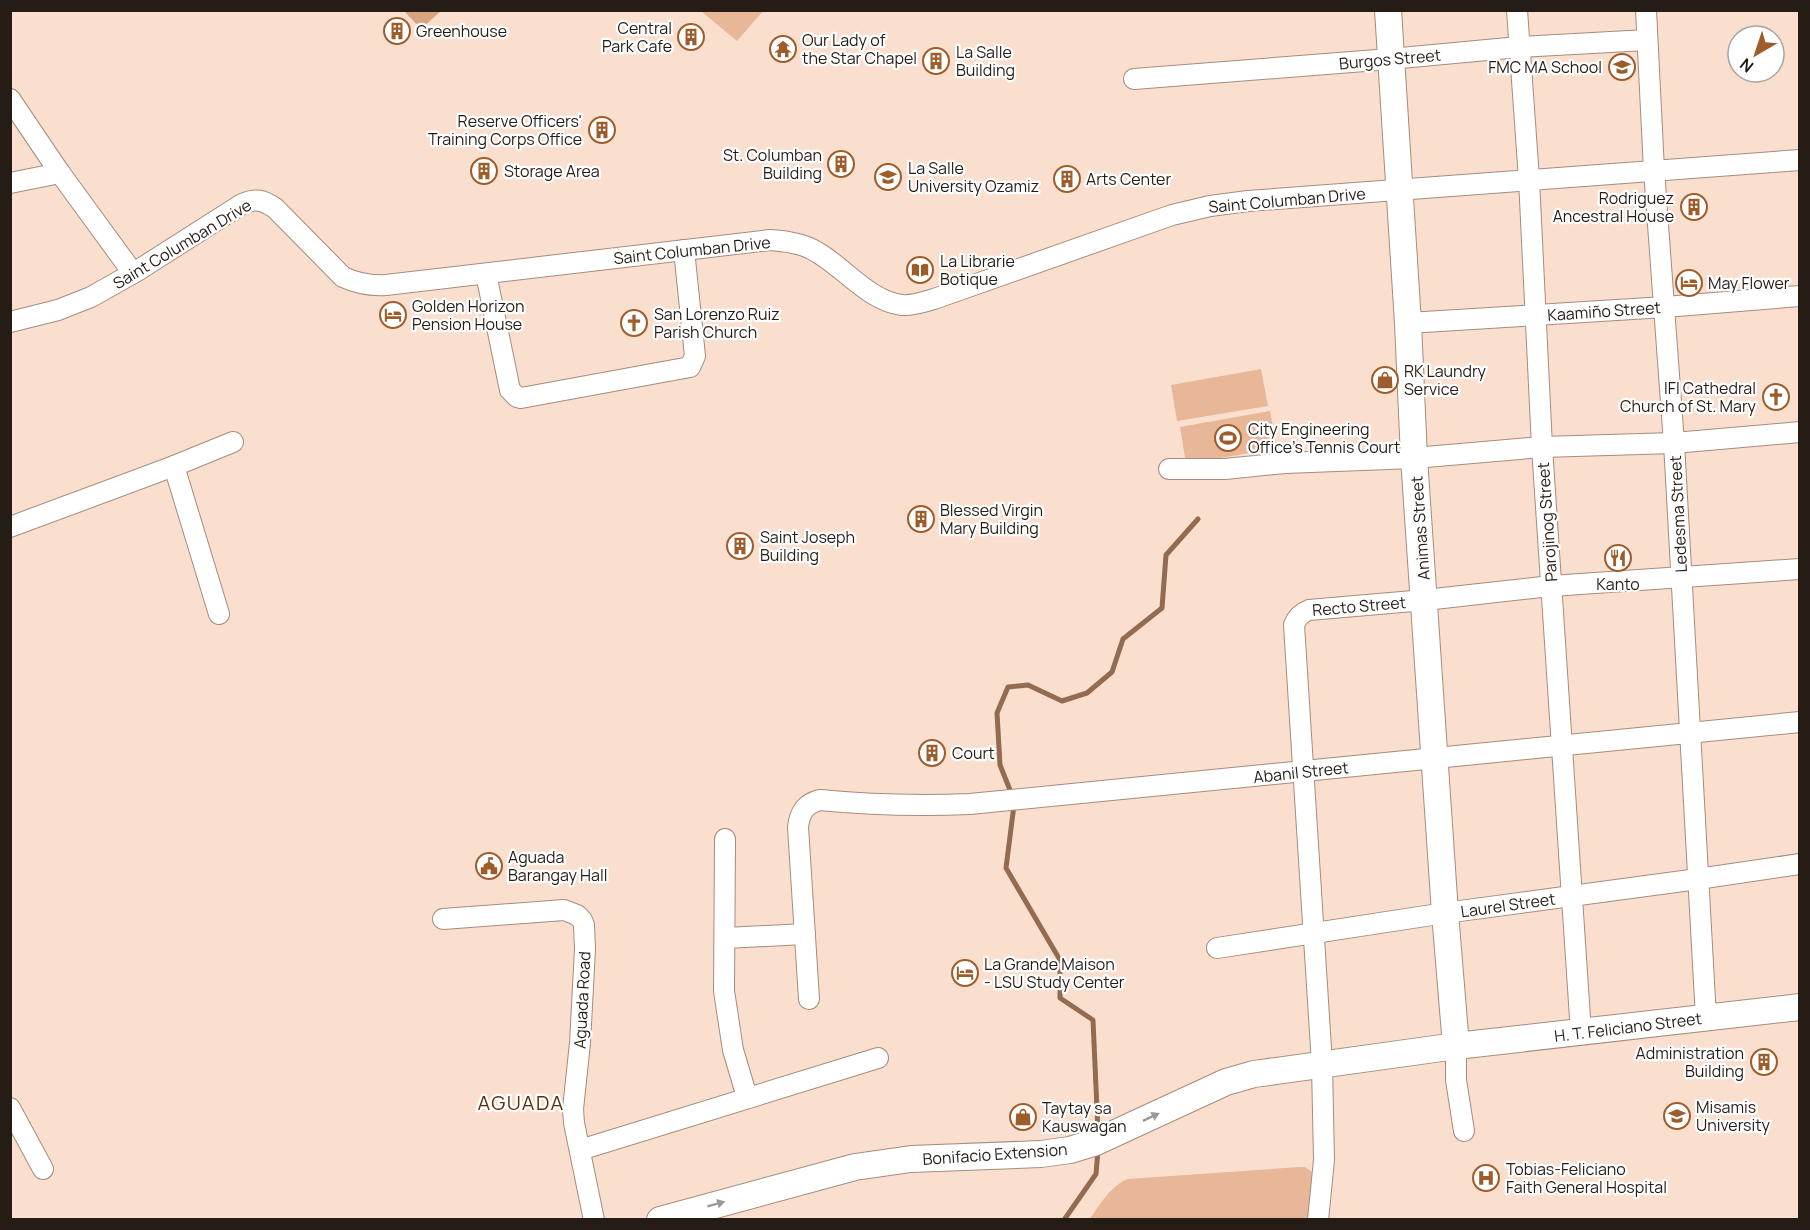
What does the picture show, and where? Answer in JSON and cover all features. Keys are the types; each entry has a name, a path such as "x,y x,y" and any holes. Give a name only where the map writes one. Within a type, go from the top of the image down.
{"street":[{"name":"Animas Street","path":"1388,10 1408,323 1414,458 1456,1046"},
{"name":"Parojinog Street","path":"1517,10 1537,316 1542,447 1581,1033"},
{"name":"Ledesma Street","path":"1646,10 1654,170 1674,443 1706,1018"},
{"name":"Burgos Street","path":"1134,79 1519,47 1647,40"},
{"path":"10,99 60,173 133,273"},
{"name":"Saint Columban Drive","path":"10,322 58,310 91,297 242,204 254,199 265,201 275,208 344,277 357,284 369,286 770,240 807,247 822,255 871,292 902,305 934,299 1172,215 1210,206 1529,179 1800,160"},
{"path":"10,183 60,173"},
{"path":"486,274 510,390 517,398 521,398 690,367 695,356 684,250"},
{"name":"Kaamiño Street","path":"1408,323 1665,308 1800,297"},
{"path":"1169,470 1414,458 1542,447 1674,443 1800,432"},
{"path":"10,527 233,442"},
{"path":"174,466 219,614"},
{"name":"Recto Street","path":"1318,1220 1323,1160 1322,1064 1294,625 1297,617 1309,610 1551,586 1800,569"},
{"name":"Abanil Street","path":"805,934 799,816 811,802 820,800 890,806 970,804 1800,722"},
{"path":"725,839 724,991 733,1050 747,1097"},
{"name":"Laurel Street","path":"1217,948 1445,913 1800,864"},
{"name":"Aguada Road","path":"443,919 564,910 577,915 582,920 585,949 584,987 573,1109 594,1220"},
{"path":"724,938 805,934 809,999"},
{"name":"H. T. Feliciano Street","path":"1322,1064 1456,1046 1800,1007"},
{"path":"1456,1046 1456,1080 1464,1131"},
{"path":"580,1150 878,1058"},
{"name":"Bonifacio Extension","path":"660,1220 855,1167 911,1159 1041,1154 1070,1150 1096,1142 1226,1082 1254,1074 1322,1064"},
{"path":"10,1108 44,1169"}],"shaded area":[{"path":"404,11 441,11 421,29"},
{"path":"701,11 763,11 737,41"},
{"name":"City Engineering Office's Tennis Court","path":"1261,369 1268,406 1177,421 1171,385"},
{"name":"City Engineering Office's Tennis Court","path":"1270,411 1277,448 1186,464 1180,427"},
{"path":"1305,1167 1312,1172 1309,1219 1089,1220 1111,1191 1128,1179"}],"waterway":[{"path":"1010,790 1000,765 997,713 1008,687 1028,685 1062,701 1087,693 1112,672 1123,639 1162,608 1166,555 1198,519"},
{"path":"1014,805 1006,868 1060,960 1060,998 1093,1020 1098,1132"},
{"path":"1064,1220 1096,1174 1098,1150"}],"place":[{"name":"Greenhouse","path":"397,31"},
{"name":"Central Park Cafe","path":"691,37"},
{"name":"Our Lady of the Star Chapel","path":"783,49"},
{"name":"La Salle Building","path":"936,61"},
{"name":"FMC MA School","path":"1622,67"},
{"name":"Reserve Officers' Training Corps Office","path":"602,130"},
{"name":"St. Columban Building","path":"841,164"},
{"name":"Storage Area","path":"484,171"},
{"name":"La Salle University Ozamiz","path":"888,177"},
{"name":"Arts Center","path":"1067,179"},
{"name":"Rodriguez Ancestral House","path":"1694,207"},
{"name":"La Librarie Botique","path":"920,270"},
{"name":"May Flower","path":"1689,283"},
{"name":"Golden Horizon Pension House","path":"393,315"},
{"name":"San Lorenzo Ruiz Parish Church","path":"634,323"},
{"name":"RK Laundry Service","path":"1385,380"},
{"name":"IFI Cathedral Church of St. Mary","path":"1776,397"},
{"name":"City Engineering Office's Tennis Court","path":"1228,438"},
{"name":"Blessed Virgin Mary Building","path":"921,519"},
{"name":"Saint Joseph Building","path":"740,546"},
{"name":"Kanto","path":"1618,558"},
{"name":"Court","path":"932,753"},
{"name":"Aguada Barangay Hall","path":"489,866"},
{"name":"La Grande Maison - LSU Study Center","path":"965,973"},
{"name":"Administration Building","path":"1764,1062"},
{"name":"Misamis University","path":"1677,1116"},
{"name":"Taytay sa Kauswagan","path":"1023,1117"},
{"name":"Tobias-Feliciano Faith General Hospital","path":"1486,1178"}],"district":[{"name":"AGUADA","path":"521,1102"}]}
